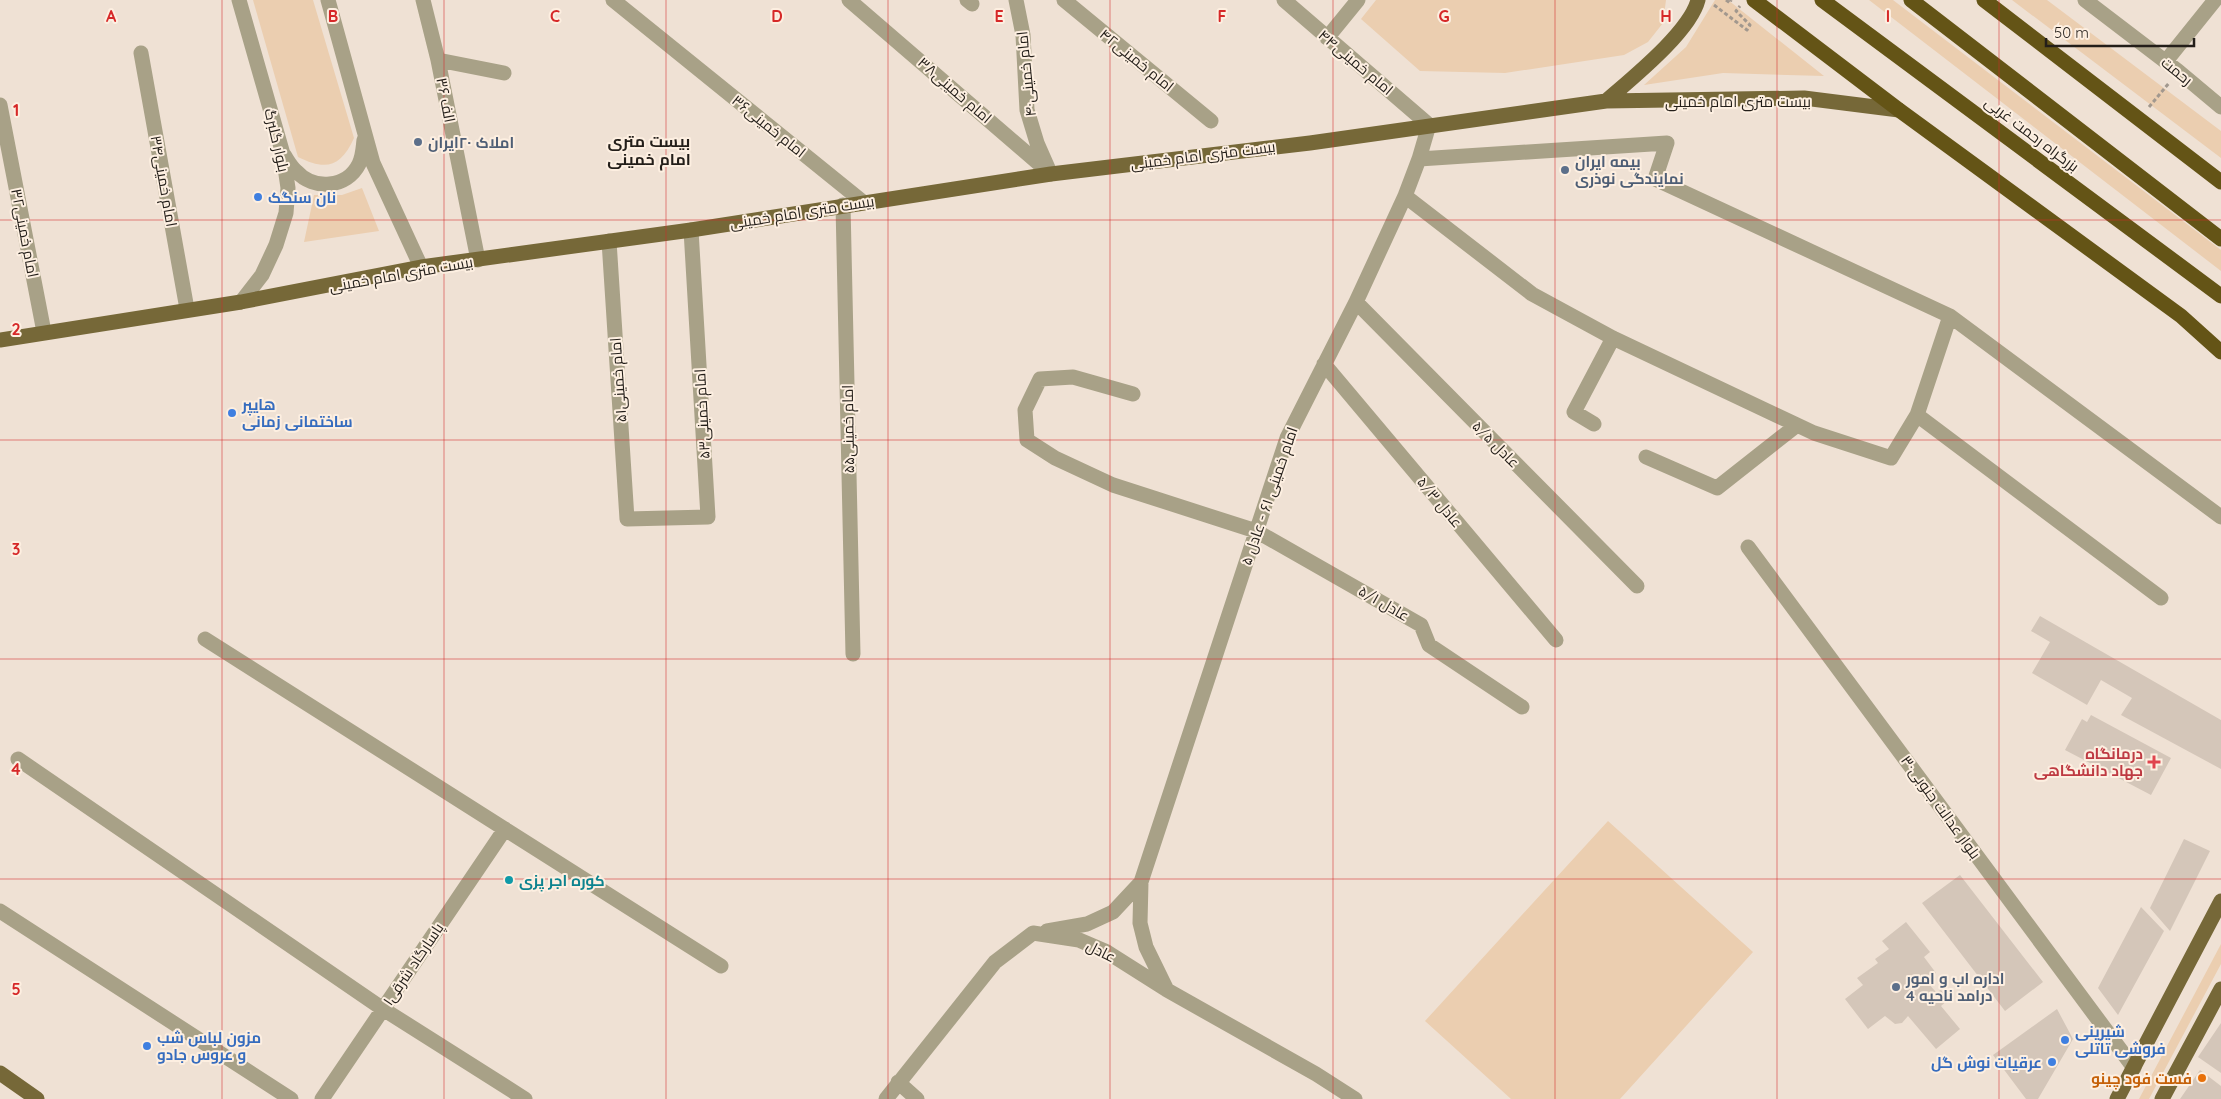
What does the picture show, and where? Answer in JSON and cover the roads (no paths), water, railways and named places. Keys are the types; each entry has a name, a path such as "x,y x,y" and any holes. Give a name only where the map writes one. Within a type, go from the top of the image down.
{"highway":[{"path":"1754,0 1899,110 2182,316 2221,352"},
{"name":"بزرگراه رحمت غربی","path":"1822,0 2221,296"},
{"path":"1910,0 2221,239"},
{"path":"1984,0 2221,182"}],"main road":[{"path":"1606,101 1659,53 1683,26 1697,6 1698,0"},
{"name":"بیست متری امام خمینی","path":"0,340 186,309 241,302 421,267 691,230 1051,174 1310,143 1429,124 1606,101 1804,98 1899,110"},
{"path":"2117,1099 2221,901"},
{"path":"2162,1099 2221,989"},
{"path":"0,1073 37,1099"}],"street":[{"name":"بلوار گلبرگ","path":"239,0 283,154 288,188 286,212 276,245 262,275 241,302"},
{"path":"328,0 365,136 384,190 421,267"},
{"name":"۳۶ الف","path":"423,0 438,60 478,260"},
{"name":"امام خمینی۳۶","path":"613,0 863,202"},
{"name":"امام خمینی۴۰","path":"1016,0 1023,35 1027,110 1037,143 1051,174"},
{"name":"امام خمینی۴۲","path":"1064,0 1211,121"},
{"name":"۴۴امام خمینی","path":"1284,0 1429,124"},
{"path":"1327,38 1358,0"},
{"name":"رحمت","path":"2085,0 2172,66 2221,107"},
{"path":"2172,66 2214,0"},
{"name":"امام خمینی۳۸","path":"854,4 1051,174"},
{"name":"امام خمینی۳۴","path":"141,53 186,309"},
{"path":"438,60 504,73"},
{"name":"امام خمینی۳۲","path":"0,108 44,332"},
{"name":"امام خمینی ۶۱ - عادل ۵","path":"1167,990 1146,947 1140,923 1141,882 1286,438 1356,302 1405,196 1419,159 1429,124"},
{"path":"283,154 297,172 310,182 325,185 340,182 353,174 360,163 365,136"},
{"path":"1419,159 1667,143 1655,179 1950,316 2221,517"},
{"path":"1405,196 1532,294 1613,338 1814,433 1891,458 1917,414 1950,316"},
{"name":"امام خمینی۵۵","path":"843,205 853,654"},
{"name":"امام خمینی۵۳","path":"627,519 708,517 691,230"},
{"name":"امام خمینی۵۱","path":"609,241 627,519"},
{"name":"عادل ۵/۵","path":"1356,302 1637,586"},
{"path":"1594,424 1574,412 1613,338"},
{"name":"عادل ۵/۳","path":"1324,364 1556,640"},
{"name":"عادل ۵/۱","path":"1133,394 1073,376 1040,378 1025,410 1027,440 1054,458 1114,485 1256,531 1421,625 1429,645 1522,707"},
{"path":"1917,414 2161,598"},
{"path":"1646,457 1717,488 1798,425"},
{"name":"بلوار عدالت جنوبی۳۰","path":"1748,546 2134,1068"},
{"path":"206,639 721,966"},
{"path":"18,759 383,1009 525,1099"},
{"name":"پاسارگاد شرقی۱","path":"322,1099 506,829"},
{"name":"امام خمینی ۶۱ - عادل ۵","path":"1033,933 1088,924 1113,912 1141,882"},
{"path":"0,911 292,1099"},
{"path":"886,1099 995,962 1033,933"},
{"name":"عادل","path":"1033,933 1079,940 1107,952 1167,990 1316,1074 1355,1099"},
{"path":"898,1082 917,1099"}],"place":[{"name":"املاک ۲۰ایران","path":"418,142"},
{"name":"بیمه ایران نمایندگی نوذری","path":"1565,170"},
{"name":"نان سنگک","path":"258,197"},
{"name":"هایپر ساختمانی زمانی","path":"232,413"},
{"name":"درمانگاه جهاد دانشگاهی","path":"2154,762"},
{"name":"کوره اجر پزی","path":"509,880"},
{"name":"اداره اب و امور درامد ناحیه 4","path":"1896,987"},
{"name":"شیرینی فروشی تاتلی","path":"2065,1040"},
{"name":"مزون لباس شب و عروس جادو","path":"147,1046"},
{"name":"عرقیات نوش گل","path":"2052,1062"},
{"name":"فست فود چینو","path":"2202,1078"}],"district":[{"name":"بیست متری امام خمینی","path":"649,150"}]}
